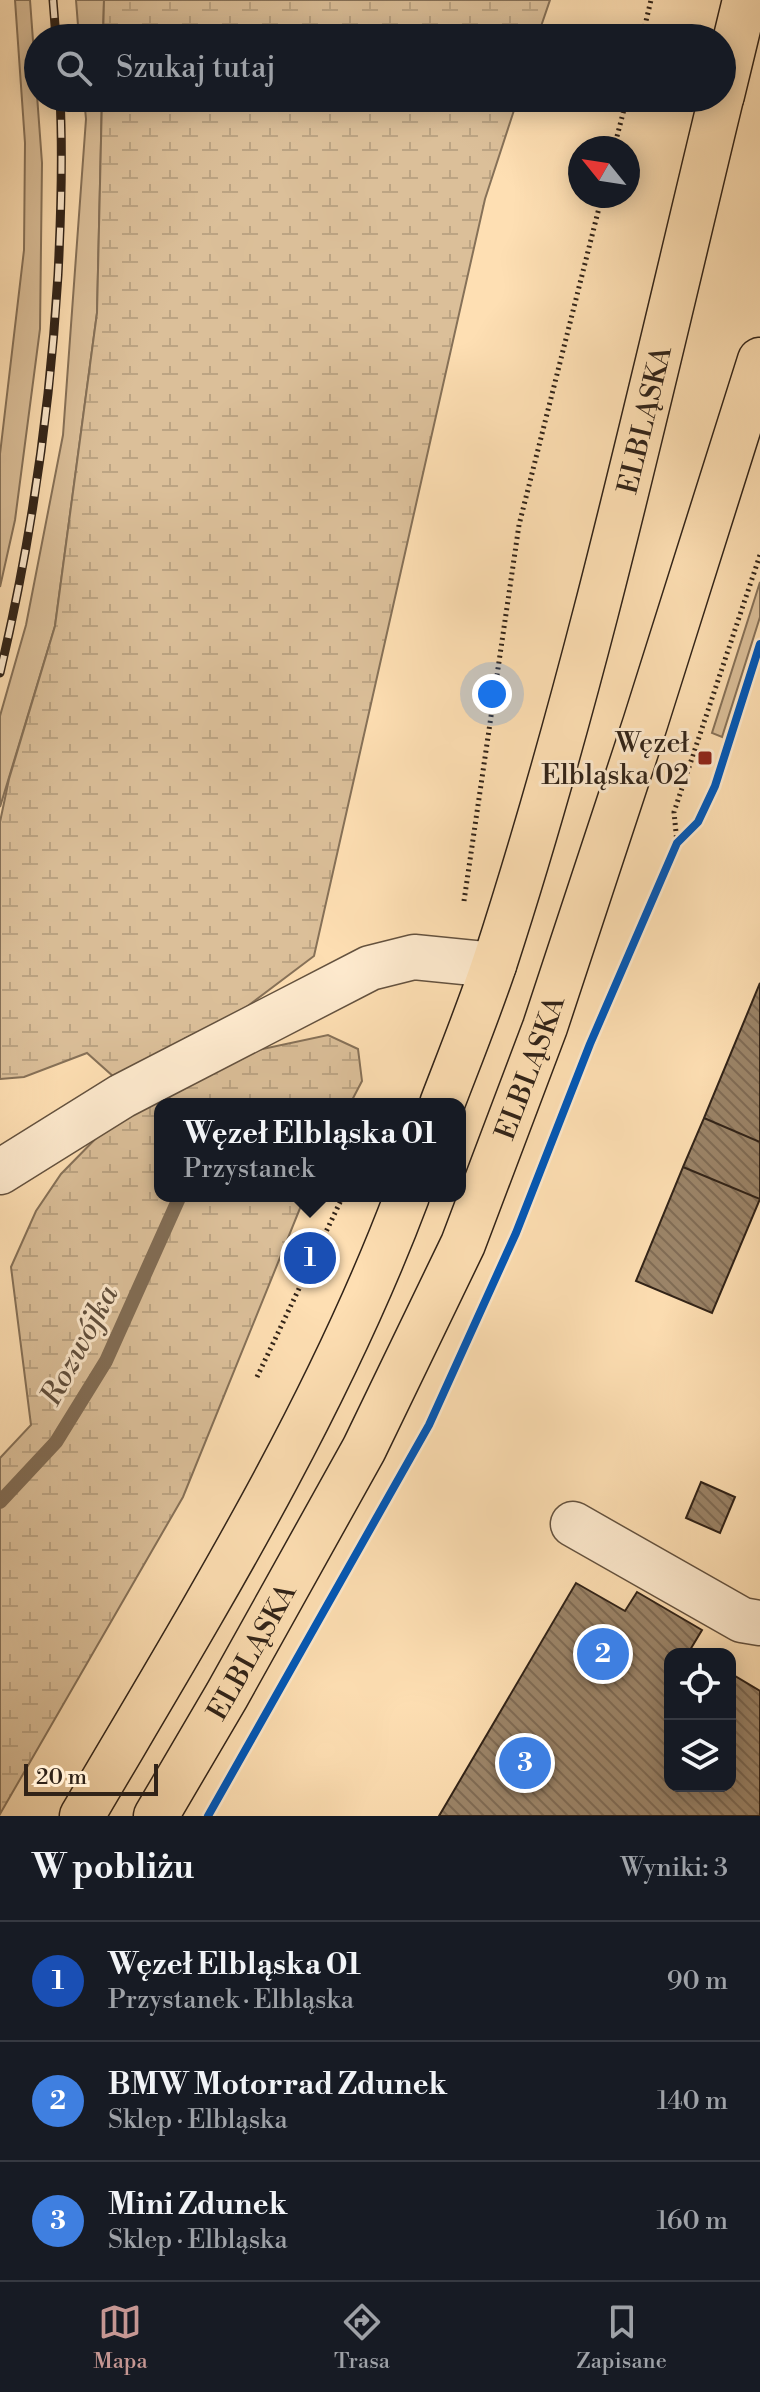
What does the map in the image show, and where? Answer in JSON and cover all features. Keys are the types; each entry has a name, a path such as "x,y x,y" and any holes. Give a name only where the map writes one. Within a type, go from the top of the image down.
{"main road":[{"name":"ELBLĄSKA","path":"736,38 745,0"},
{"name":"ELBLĄSKA","path":"444,1098 479,963 596,615 718,112"},
{"name":"ELBLĄSKA","path":"156,1816 364,1449 463,1244 545,1027 760,360"},
{"path":"82,1816 261,1507 348,1333 404,1202"}],"lane":[{"path":"0,1172 122,1096 370,968 414,957 479,963"},
{"path":"573,1524 742,1620 760,1623"}],"path":[{"path":"645,24 651,0"},
{"path":"617,136 623,112"},
{"path":"479,963 459,935 519,525 599,208"},
{"path":"677,843 674,812 760,555"},
{"path":"677,843 687,832"},
{"path":"257,1377 340,1202"}],"green space":[{"path":"15,0 30,0 32,24 24,24 24,112 38,112 42,163 40,329 15,520 0,587 0,454 24,250 25,143"},
{"path":"76,0 104,0 103,24 78,24"},
{"path":"104,0 550,0 542,24 103,24"},
{"path":"85,112 102,112 97,313 55,626 0,807 0,716 26,625 63,435"},
{"path":"102,112 513,112 485,199 314,956 241,1011 184,1039 181,1047 258,1050 328,1035 358,1049 362,1081 353,1098 154,1098 154,1202 303,1202 183,1497 0,1814 0,1458 31,1425 11,1267 36,1211 61,1174 110,1124 115,1078 87,1053 24,1077 0,1079 0,822 9,779 55,626 97,313"},
{"path":"760,582 760,617 722,737 712,733"}],"building":[{"path":"760,983 760,1142 704,1118"},
{"path":"704,1118 760,1142 760,1199 683,1167"},
{"path":"683,1167 760,1199 712,1313 636,1281"},
{"path":"701,1482 735,1497 720,1533 686,1518"},
{"path":"576,1583 625,1611 637,1592 702,1630 691,1648 664,1648 664,1792 736,1792 736,1677 760,1691 760,1816 439,1816"}],"waterway":[{"name":"Rozwójka","path":"0,1502 56,1442 106,1361 177,1202"}],"railway":[{"path":"53,0 55,24"},
{"path":"0,673 30,525 50,375 60,231 60,112"}],"cycle path":[{"path":"208,1816 429,1425 516,1233 590,1044 677,843 698,822 715,786 760,644"}],"place":[{"name":"Węzeł Elbląska 02","path":"705,758"},
{"name":"Węzeł Elbląska 01","path":"310,1258"},
{"name":"BMW Motorrad Zdunek","path":"603,1654"},
{"name":"Mini Zdunek","path":"525,1763"}]}
